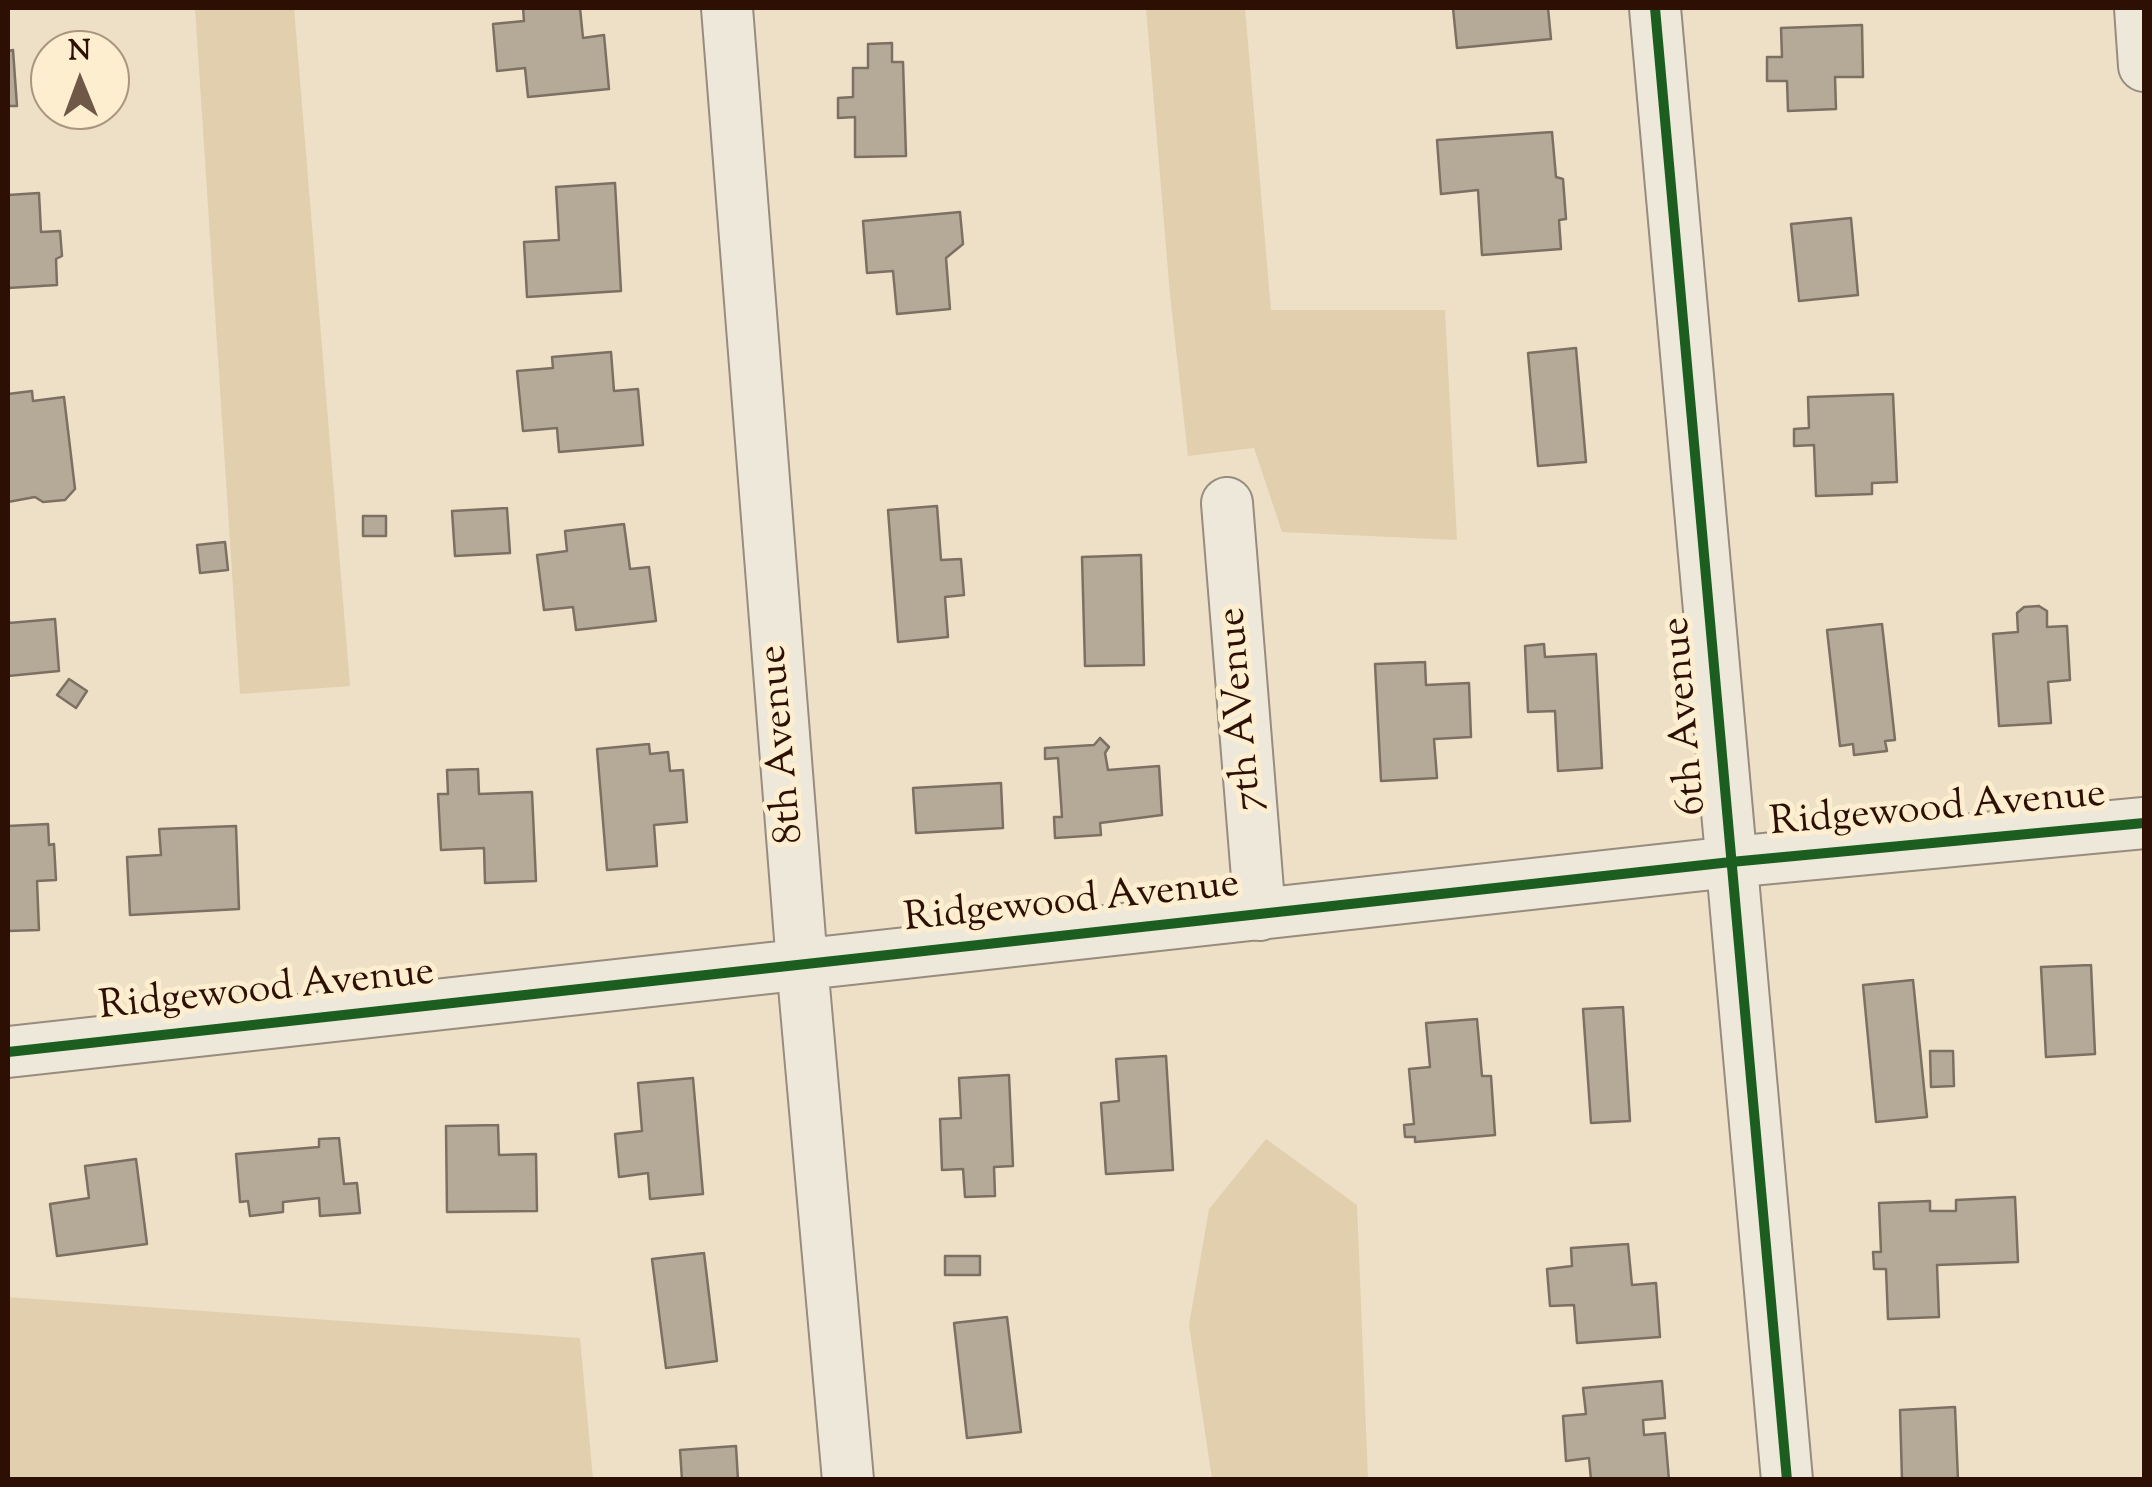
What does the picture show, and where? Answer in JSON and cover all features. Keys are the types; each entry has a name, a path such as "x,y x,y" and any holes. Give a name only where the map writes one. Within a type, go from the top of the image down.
{"street":[{"name":"8th Avenue","path":"727,8 802,964 848,1480"},
{"name":"6th Avenue","path":"1654,8 1787,1480"},
{"path":"2140,8 2144,66"},
{"name":"7th AVenue","path":"1227,503 1260,915"},
{"name":"Ridgewood Avenue","path":"8,1052 1731,862 2144,823"}],"shaded area":[{"path":"195,8 294,8 350,686 240,694"},
{"path":"1146,8 1245,8 1271,310 1445,310 1457,540 1282,532 1254,448 1188,456"},
{"path":"1266,1139 1357,1205 1368,1479 1212,1479 1189,1325 1209,1209"},
{"path":"8,1297 580,1338 593,1479 8,1479"}],"building":[{"path":"523,8 580,8 583,38 604,35 609,89 528,97 525,68 497,71 493,24 524,21"},
{"path":"1453,8 1548,8 1551,39 1457,48"},
{"path":"1862,25 1863,77 1835,77 1836,109 1788,111 1787,81 1767,81 1767,57 1782,57 1781,28"},
{"path":"892,43 892,62 903,62 906,156 855,157 855,117 838,118 838,98 853,97 853,68 868,68 868,44"},
{"path":"13,50 17,106 8,106 8,51"},
{"path":"1552,132 1556,177 1563,179 1566,219 1559,220 1561,249 1482,255 1478,190 1441,194 1437,140"},
{"path":"615,183 621,291 527,297 524,242 559,240 556,187"},
{"path":"39,193 41,232 60,231 62,256 56,259 57,285 8,288 8,195"},
{"path":"960,212 963,244 946,258 950,309 897,314 893,271 867,273 863,221"},
{"path":"1851,218 1858,295 1799,301 1791,224"},
{"path":"1576,348 1586,462 1538,466 1528,353"},
{"path":"611,352 614,391 638,389 643,445 559,452 557,428 523,431 517,371 553,368 552,357"},
{"path":"32,391 33,401 64,397 75,489 65,500 43,502 35,497 8,502 8,394"},
{"path":"1893,394 1897,482 1872,483 1872,494 1816,496 1814,445 1794,446 1794,429 1809,428 1808,397"},
{"path":"937,506 941,560 961,559 964,595 945,597 948,637 898,642 888,510"},
{"path":"507,508 510,553 455,556 452,511"},
{"path":"363,516 386,516 386,536 363,536"},
{"path":"624,524 630,569 649,567 656,621 576,630 573,607 544,610 537,555 567,551 565,531"},
{"path":"225,542 228,570 200,573 197,545"},
{"path":"1141,555 1144,665 1085,666 1082,557"},
{"path":"8,602 9,623 55,619 59,671 8,676"},
{"path":"2039,606 2047,611 2047,627 2067,626 2070,680 2048,682 2051,723 1999,726 1993,634 2018,632 2017,613 2024,607"},
{"path":"1882,624 1895,740 1885,741 1887,751 1854,755 1853,744 1840,746 1827,630"},
{"path":"1544,644 1545,657 1596,654 1602,768 1558,771 1555,711 1528,712 1525,646"},
{"path":"1425,662 1426,685 1469,683 1471,737 1434,739 1437,778 1381,781 1375,664"},
{"path":"69,679 87,691 76,708 57,695"},
{"path":"1100,738 1109,747 1105,753 1108,770 1159,766 1162,815 1100,823 1101,835 1055,838 1054,817 1062,817 1058,758 1045,759 1045,748 1094,745"},
{"path":"649,744 650,754 668,752 670,771 683,770 687,822 654,825 657,866 607,870 597,749"},
{"path":"478,769 479,794 532,792 536,881 485,883 484,848 441,850 438,794 448,794 447,770"},
{"path":"1001,783 1003,828 916,833 913,788"},
{"path":"48,824 49,845 54,844 56,880 37,881 39,930 8,931 8,826"},
{"path":"236,826 239,909 130,915 127,857 161,855 159,829"},
{"path":"2091,965 2095,1054 2046,1057 2041,967"},
{"path":"1913,980 1927,1117 1876,1122 1863,985"},
{"path":"1623,1007 1630,1121 1591,1123 1583,1009"},
{"path":"1477,1019 1482,1076 1491,1076 1495,1135 1415,1142 1415,1137 1405,1137 1404,1125 1414,1124 1409,1069 1430,1067 1426,1023"},
{"path":"1930,1051 1953,1051 1954,1086 1931,1087"},
{"path":"1166,1056 1173,1170 1106,1174 1101,1103 1119,1101 1116,1059"},
{"path":"1009,1075 1013,1166 994,1167 995,1196 965,1197 963,1169 942,1170 940,1119 961,1118 959,1078"},
{"path":"693,1078 703,1194 650,1199 648,1173 619,1177 615,1134 642,1131 638,1083"},
{"path":"498,1125 499,1155 536,1154 537,1211 447,1212 446,1126"},
{"path":"339,1138 344,1184 357,1183 360,1213 320,1216 319,1198 283,1202 283,1212 250,1216 248,1201 240,1202 236,1154 319,1147 319,1139"},
{"path":"136,1159 147,1244 57,1256 50,1204 89,1198 85,1166"},
{"path":"2015,1197 2018,1262 1937,1265 1939,1317 1888,1319 1886,1269 1874,1269 1873,1252 1881,1252 1879,1203 1930,1201 1930,1211 1956,1211 1956,1200"},
{"path":"1628,1244 1632,1285 1656,1283 1660,1337 1577,1343 1574,1305 1550,1306 1547,1269 1572,1266 1571,1248"},
{"path":"704,1253 717,1361 666,1368 652,1259"},
{"path":"945,1256 980,1256 980,1275 945,1275"},
{"path":"1007,1317 1021,1432 967,1438 954,1323"},
{"path":"1662,1381 1665,1418 1643,1420 1644,1435 1665,1433 1669,1480 1591,1480 1589,1458 1566,1461 1563,1416 1586,1414 1583,1388"},
{"path":"1955,1407 1958,1480 1902,1480 1900,1410"},
{"path":"736,1446 738,1480 682,1480 680,1450"}],"cycle path":[{"path":"1655,8 1787,1480"},
{"path":"8,1052 1731,862 2144,823"}]}
